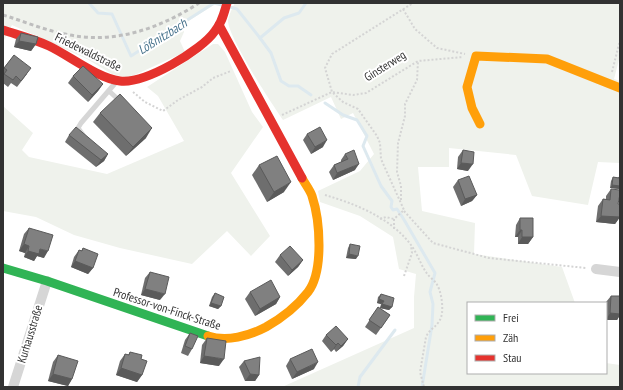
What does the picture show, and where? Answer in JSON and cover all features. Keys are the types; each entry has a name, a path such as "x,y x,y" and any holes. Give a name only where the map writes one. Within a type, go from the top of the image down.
{"street":[{"path":"219,25 227,5"},
{"name":"Professor-von-Finck-Straße","path":"3,268 47,281 189,331 220,340 255,333 284,317 309,292 318,266 319,238 312,196 219,25"},
{"name":"Friedewaldstraße","path":"3,30 47,45 121,81 154,74 187,54 213,34 219,25"},
{"path":"480,124 472,108 467,87 476,56 547,59 620,88"},
{"path":"596,269 620,272"},
{"name":"Kurhausstraße","path":"13,387 47,281"}],"lane":[{"path":"86,139 78,128 110,90 121,81"},
{"path":"110,90 125,104"}],"path":[{"path":"413,3 332,54 324,68 332,92 342,102 358,110 369,122 380,143 381,159 401,202 403,211 433,244 489,258 596,269"},
{"path":"403,9 415,29 437,48 476,56"},
{"path":"609,84 620,40"},
{"name":"Ginsterweg","path":"332,92 353,95 366,93 418,61 476,56"},
{"path":"401,202 401,186 397,172 399,137 405,116 405,104 417,80 418,61"},
{"path":"121,81 145,102 163,111 178,100 202,87 213,78 242,67"},
{"path":"272,120 332,92"},
{"path":"312,196 324,195 355,204 380,219 394,229 410,245 429,276 436,284 440,293 442,312 435,328 428,334 420,372 424,387"},
{"path":"394,229 394,219 403,211"},
{"path":"380,219 386,217 394,219"},
{"path":"404,276 412,253 410,245"}],"shaded area":[{"path":"3,3 217,3 182,25 184,32 180,41 185,52 128,78 112,74 87,59 12,25 3,42"},
{"path":"235,3 620,3 620,56 614,79 620,81 620,163 598,162 588,205 532,196 516,155 449,148 449,167 418,167 422,211 475,223 474,254 562,267 575,302 467,302 467,374 607,374 607,363 620,365 620,387 282,387 414,328 416,274 399,269 393,237 360,216 320,202 318,191 360,171 374,154 353,113 341,119 331,97 283,120 251,70 235,40 228,20"},
{"path":"213,44 218,44 225,52 252,112 263,127 231,173 270,236 251,256 227,231 192,264 120,248 74,235 36,217 3,211 3,106 33,133 22,150 29,157 107,174 184,141 158,96 147,87"}],"building":[{"path":"21,33 38,37 36,44 19,41"},
{"path":"14,55 31,68 21,81 16,76 13,80 4,74 7,70 4,68"},
{"path":"83,66 103,84 92,95 73,76"},
{"path":"120,94 152,128 133,147 100,113"},
{"path":"76,127 108,154 101,160 69,135"},
{"path":"320,127 327,140 315,147 307,134"},
{"path":"354,150 359,164 337,173 334,165 348,159 345,154"},
{"path":"463,150 474,152 473,164 461,163"},
{"path":"277,156 291,182 274,192 259,165"},
{"path":"620,175 620,186 612,185 613,177 619,178"},
{"path":"469,176 477,195 465,199 458,180"},
{"path":"611,189 620,190 618,204 620,204 620,217 601,216 603,199 610,200"},
{"path":"520,218 533,218 533,237 522,237 522,230 520,230"},
{"path":"29,228 53,235 48,251 40,249 39,254 28,251 29,246 24,244"},
{"path":"350,244 360,246 358,256 349,254"},
{"path":"290,246 303,260 292,270 280,255"},
{"path":"83,248 98,254 93,268 75,261 79,250 82,251"},
{"path":"150,272 169,277 165,294 145,289"},
{"path":"271,280 280,297 260,309 250,292"},
{"path":"215,293 224,297 221,306 211,303"},
{"path":"381,294 394,298 392,307 382,304 384,301 379,299"},
{"path":"611,296 620,296 620,314 610,313"},
{"path":"378,307 390,315 381,328 369,320"},
{"path":"336,326 348,339 341,346 338,343 336,345 326,335"},
{"path":"190,333 198,336 192,349 185,346"},
{"path":"207,338 226,341 224,359 204,356"},
{"path":"312,349 318,362 297,372 290,359"},
{"path":"130,352 142,355 141,359 147,361 142,375 121,368 125,354 129,355"},
{"path":"58,355 78,361 72,379 53,374"},
{"path":"260,357 259,375 250,374 244,361"}],"waterway":[{"name":"Lößnitzbach","path":"89,3 98,13 112,14 131,56 214,3 222,5"},
{"name":"Lößnitzbach","path":"230,7 237,9 260,38 284,18 299,13 306,3"},
{"path":"260,38 271,53 281,81 289,86 298,86 311,95"},
{"path":"325,103 343,115 357,120 367,136 363,146 381,186 392,201 391,207 393,210 397,209 435,273 430,292 433,304 432,325 422,387"},
{"path":"358,387 360,377 395,330"}],"railway":[{"path":"3,15 41,28 65,34 83,37 118,36 152,27 199,3"}],"traffic: fast":[{"path":"3,268 47,281 208,336"}],"traffic: slow":[{"path":"480,124 472,108 467,87 476,56 547,59 620,88"},
{"path":"208,336 215,338 230,338 259,330 283,316 308,292 313,283 316,272 319,245 315,206 312,196 302,178"}],"traffic: jam":[{"path":"3,30 49,46 102,76 120,81 131,81 172,65 198,48 208,39 219,25 227,3"},
{"path":"219,25 302,178"}]}
